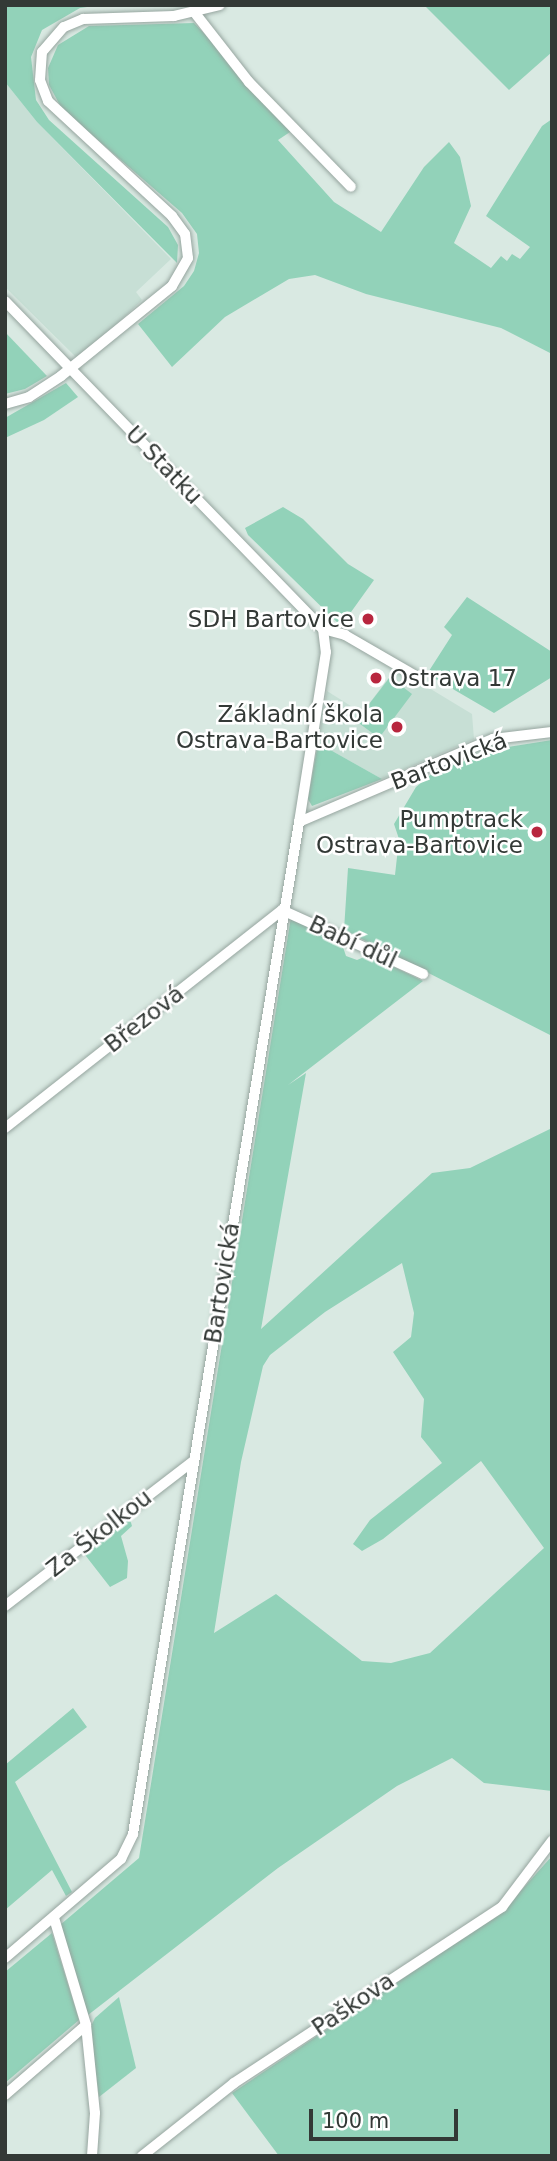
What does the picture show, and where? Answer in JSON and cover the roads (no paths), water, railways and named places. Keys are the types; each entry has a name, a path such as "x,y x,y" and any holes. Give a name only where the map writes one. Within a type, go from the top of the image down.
{"street":[{"path":"5,404 29,397 71,369 172,286 183,272 189,250 173,216 53,108 40,80 42,52 64,27 83,19 195,13 220,5"},
{"path":"195,13 249,82 351,187"},
{"name":"U Statku","path":"5,301 323,629 345,635 414,675"},
{"path":"299,822 326,652 323,629"},
{"name":"Bartovická","path":"5,1958 121,1859 133,1834 282,910 299,822 494,739 552,732"},
{"name":"Babí důl","path":"282,910 423,974"},
{"name":"Březová","path":"5,1128 282,910"},
{"name":"Za Školkou","path":"5,1606 193,1461"},
{"name":"Paškova","path":"142,2156 234,2083 502,1907 552,1841"},
{"path":"54,1918 86,2025 95,2113 92,2156"},
{"path":"5,2095 86,2025"}],"place":[{"name":"SDH Bartovice","path":"368,619"},
{"name":"Ostrava 17","path":"376,678"},
{"name":"Základní škola Ostrava-Bartovice","path":"397,727"},
{"name":"Pumptrack Ostrava-Bartovice","path":"537,832"}]}
